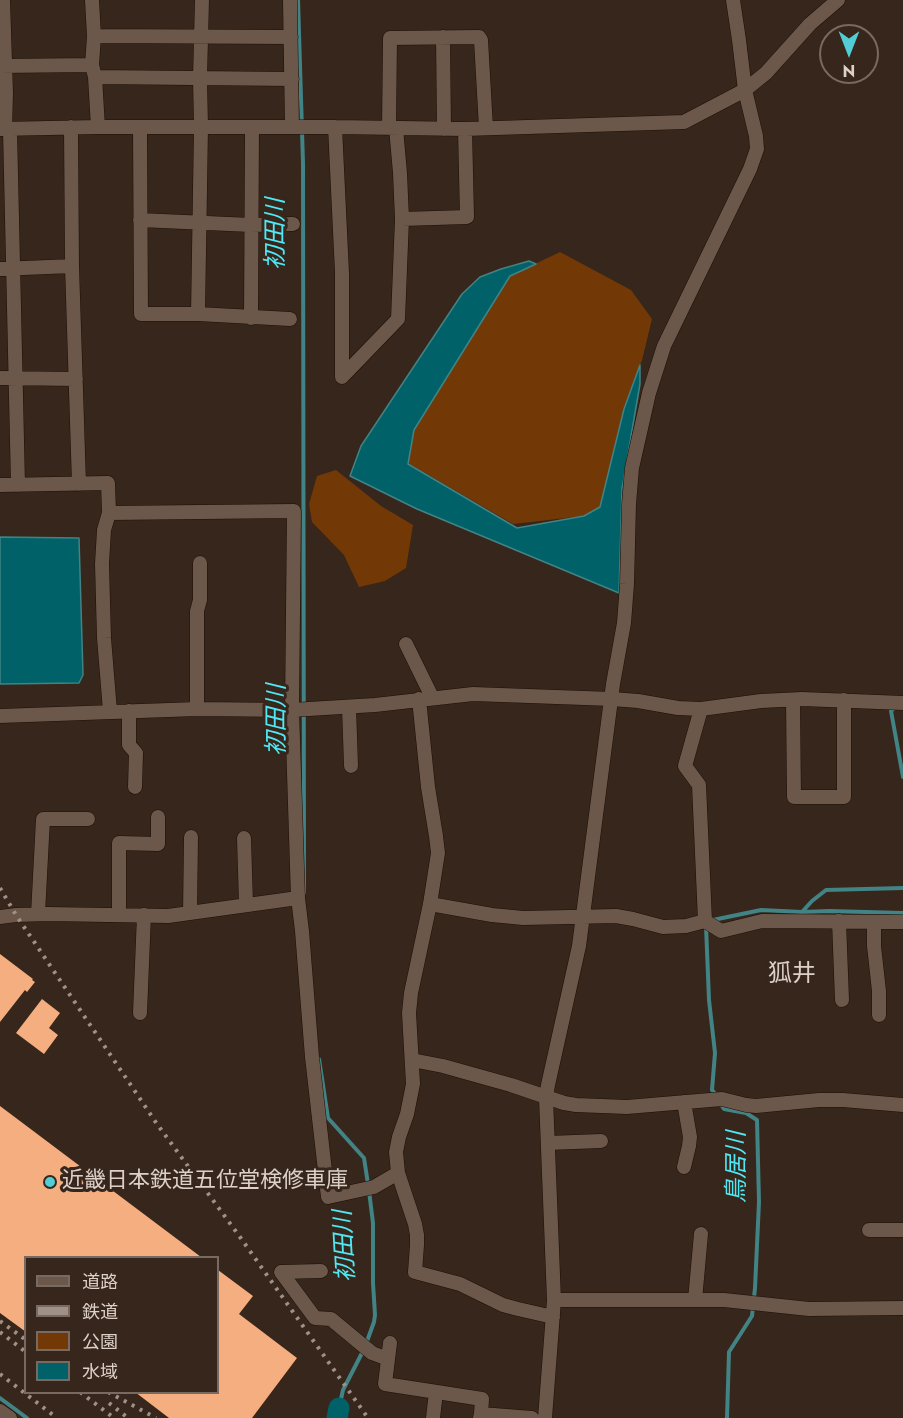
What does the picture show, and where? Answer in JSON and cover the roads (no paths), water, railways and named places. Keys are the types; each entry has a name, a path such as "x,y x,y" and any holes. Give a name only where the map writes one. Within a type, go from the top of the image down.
{"street":[{"path":"3,0 2,66 7,268 16,378 18,485"},
{"path":"79,0 92,0 98,127"},
{"path":"198,314 202,0"},
{"path":"290,0 292,127"},
{"path":"545,1418 554,1300 546,1098 583,916 626,603 632,468 648,393 664,346 755,158 757,148 745,90 733,0"},
{"path":"5,129 71,127 465,129 684,122 745,90 766,73 810,24 838,0"},
{"path":"94,36 291,37"},
{"path":"443,37 444,129"},
{"path":"335,127 342,273 342,377 398,320 402,219 400,173 392,128 390,38 479,37 486,128"},
{"path":"2,66 200,78 292,79"},
{"path":"71,127 72,266 79,484"},
{"path":"140,127 141,314 198,314 290,319"},
{"path":"251,318 252,127"},
{"path":"402,219 467,217 465,129"},
{"path":"140,220 251,225 293,224"},
{"path":"7,268 72,266"},
{"path":"0,378 76,379"},
{"path":"0,485 108,483 109,513 104,530 102,564 104,638 110,711"},
{"path":"109,513 294,511 292,710 298,898 312,1057 328,1197 369,1188 398,1173"},
{"path":"196,709 200,563"},
{"path":"406,644 426,698 428,787 438,853 430,904 411,993 409,1013 413,1084 411,1099 396,1152 398,1173 415,1224 417,1245 415,1272 460,1284 503,1305 553,1317"},
{"path":"0,716 196,709 292,710 349,707 472,693 612,699 701,709 761,701 793,700 843,700 901,706"},
{"path":"793,700 794,797 844,797 843,700"},
{"path":"349,707 351,766"},
{"path":"701,709 685,766 699,785 705,921"},
{"path":"129,711 129,745 136,753 135,787"},
{"path":"119,915 119,843 158,844 158,817"},
{"path":"39,914 43,819 88,819"},
{"path":"190,912 191,837"},
{"path":"244,838 246,904"},
{"path":"0,917 39,914 168,916 298,898"},
{"path":"430,904 523,918 624,917 663,927 686,926 705,921 721,931 762,921 903,922"},
{"path":"140,1013 144,915"},
{"path":"839,921 842,1000"},
{"path":"874,922 879,1015"},
{"path":"412,1060 443,1066 576,1105 627,1107 715,1099 756,1106 819,1100 903,1105"},
{"path":"684,1102 690,1137 684,1167"},
{"path":"548,1143 601,1141"},
{"path":"869,1230 903,1230"},
{"path":"695,1300 701,1234"},
{"path":"321,1271 281,1272 315,1318 331,1319 372,1353 388,1359"},
{"path":"554,1300 724,1300 825,1309 903,1308"},
{"path":"390,1342 385,1384 482,1399 480,1416 532,1418"},
{"path":"433,1418 436,1392"},
{"path":"0,1411 10,1418"}],"water":[{"path":"529,261 536,264 510,276 414,430 408,464 517,528 584,516 600,507 624,409 640,365 640,384 622,489 619,593 417,509 350,476 361,446 462,294 480,277"},
{"path":"0,537 79,538 83,675 79,683 0,684"}],"waterway":[{"name":"初田川","path":"298,0 303,163 304,893"},
{"path":"896,706 891,711 903,777"},
{"path":"713,920 761,910 802,912 826,890 903,888"},
{"name":"鳥居川","path":"802,912 903,913"},
{"name":"鳥居川","path":"706,926 709,1000 715,1053 712,1090 717,1096"},
{"name":"初田川","path":"319,1059 328,1118 364,1158 368,1184"},
{"name":"鳥居川","path":"720,1103 724,1109 746,1113 757,1120 759,1202 752,1316 729,1352 727,1418"},
{"name":"初田川","path":"366,1344 375,1315 373,1223 369,1191"},
{"name":"初田川","path":"339,1408 343,1390 363,1351"},
{"path":"0,1398 27,1418"},
{"name":"初田川","path":"337,1418 339,1408"}],"railway":[{"path":"0,888 157,1124 368,1418"},
{"path":"0,1321 24,1339"},
{"path":"0,1332 24,1350"},
{"path":"0,1374 24,1393"},
{"path":"26,1394 57,1418"},
{"path":"83,1394 114,1418"},
{"path":"112,1394 156,1418"},
{"path":"109,1403 128,1418"}],"place":[{"name":"近畿日本鉄道五位堂検修車庫","path":"50,1182"}],"district":[{"name":"狐井","path":"792,975"}]}
